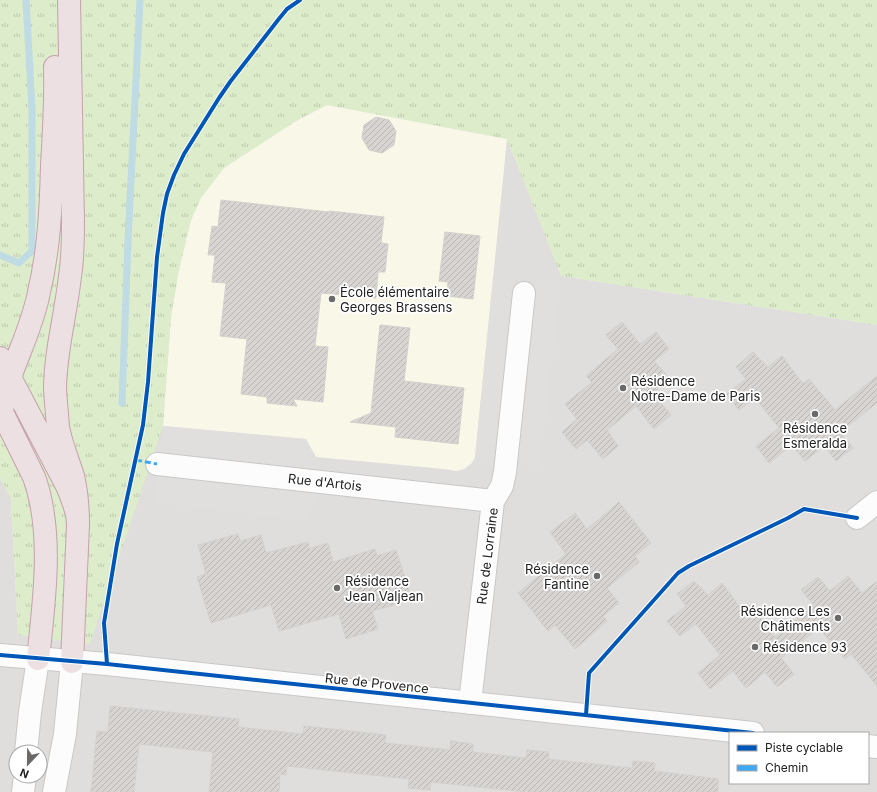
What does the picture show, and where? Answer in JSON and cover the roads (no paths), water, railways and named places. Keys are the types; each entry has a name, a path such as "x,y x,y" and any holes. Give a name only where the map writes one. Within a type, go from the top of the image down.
{"highway":[{"path":"38,659 45,596 46,567 42,509 38,487 34,477 1,409 10,377 28,330 37,301 47,247 51,207 56,88 55,0"},
{"path":"69,0 73,245 70,276 56,368 56,390 58,427 73,477 78,509 72,662"},
{"path":"0,358 68,488 77,514 78,525"}],"street":[{"name":"Rue de Lorraine","path":"470,703 493,501 502,486 505,472 524,293"},
{"name":"Rue d'Artois","path":"157,464 493,501"},
{"path":"857,518 877,502"},
{"name":"Rue de Provence","path":"0,655 744,732"},
{"path":"27,744 38,659"},
{"path":"54,792 65,734 72,662"}],"waterway":[{"path":"0,255 19,263 32,251 32,109 26,0"},
{"path":"122,403 128,241 140,0"}],"place":[{"name":"École élémentaire Georges Brassens","path":"332,299"},
{"name":"Résidence Notre-Dame de Paris","path":"623,388"},
{"name":"Résidence Esmeralda","path":"815,414"},
{"name":"Résidence Fantine","path":"597,576"},
{"name":"Résidence Jean Valjean","path":"337,588"},
{"name":"Résidence Les Châtiments","path":"838,618"},
{"name":"Résidence 93","path":"755,647"}]}
